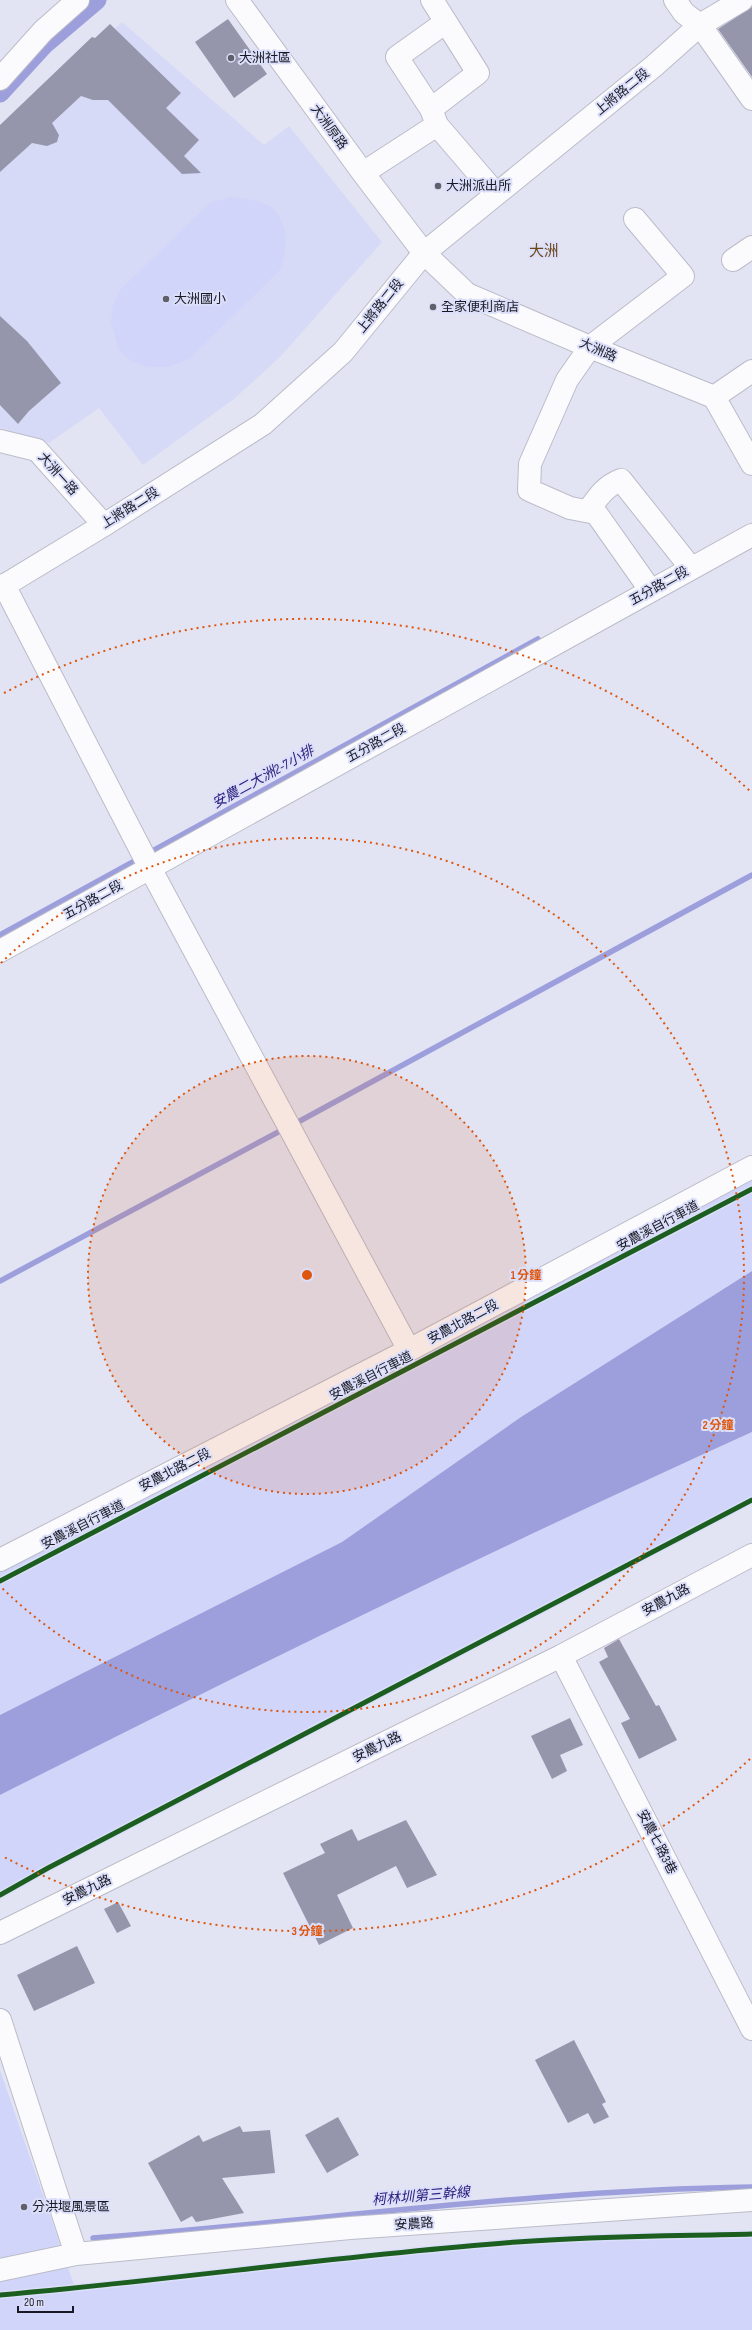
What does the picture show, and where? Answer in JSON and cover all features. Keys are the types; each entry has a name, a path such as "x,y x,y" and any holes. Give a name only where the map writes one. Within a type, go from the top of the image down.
{"street":[{"path":"0,79 43,31 78,0"},
{"name":"大洲原路","path":"237,0 363,173 424,253"},
{"path":"363,173 434,117 478,73 432,0"},
{"path":"674,0 684,13 700,25 752,99"},
{"name":"上將路二段","path":"2,586 104,525 263,424 343,352 424,253 654,66 700,25 742,0"},
{"path":"446,22 397,57 434,117 496,194"},
{"path":"635,219 683,276 590,347 567,380 530,464 529,490 570,508 596,513 651,591"},
{"path":"733,260 752,247"},
{"name":"大洲路","path":"424,253 467,294 590,347 714,397"},
{"path":"752,371 714,397 752,464"},
{"name":"大洲一路","path":"0,441 37,450 104,525"},
{"path":"588,511 600,494 610,484 621,480 691,568"},
{"name":"五分路二段","path":"0,951 752,534"},
{"path":"2,586 150,868 409,1350"},
{"name":"安農北路二段","path":"0,1560 409,1350 752,1167"},
{"name":"安農九路","path":"0,1934 562,1656 752,1555"},
{"name":"安農七路3巷","path":"562,1656 752,2029"},
{"path":"0,2020 76,2254"},
{"name":"安農路","path":"0,2270 76,2254 350,2228 752,2200"}],"shaded area":[{"name":"大洲國小","path":"122,22 264,145 289,126 382,242 280,357 234,399 143,465 99,408 49,443 0,428 0,139"},
{"path":"232,197 263,203 271,207 277,213 282,221 286,237 284,254 279,271 189,359 168,367 148,367 131,361 119,351 111,321 113,305 120,290 211,202"},
{"path":"752,1179 752,1271 521,1417 342,1542 0,1715 0,1569"},
{"path":"752,1432 752,1500 48,1868 0,1895 0,1795 374,1609 657,1475"},
{"path":"0,2070 74,2285 518,2242 752,2234 752,2330 0,2330"}],"water":[{"path":"752,1271 752,1432 657,1475 374,1609 0,1795 0,1715 342,1542 521,1417"}],"building":[{"path":"752,7 752,77 718,29"},
{"name":"大洲社區","path":"228,19 267,74 234,98 195,42"},
{"path":"110,24 181,93 166,108 199,140 184,156 201,173 182,174 108,100 93,100 81,96 52,123 59,135 57,142 47,146 32,143 0,172 0,125 92,37 95,38"},
{"path":"0,316 27,341 61,383 29,411 18,424 0,405"},
{"path":"619,1639 656,1706 659,1705 677,1740 639,1759 621,1723 630,1719 599,1662 608,1657 604,1648"},
{"path":"570,1718 583,1745 560,1755 567,1771 552,1779 531,1736"},
{"path":"406,1820 437,1875 407,1888 396,1866 337,1895 353,1928 319,1945 283,1873 325,1853 320,1844 352,1829 358,1841"},
{"path":"118,1902 131,1926 117,1933 104,1909"},
{"path":"77,1946 95,1983 34,2011 17,1975"},
{"path":"574,2040 606,2102 602,2104 609,2117 594,2124 588,2113 568,2123 535,2060"},
{"path":"338,2117 359,2155 327,2173 305,2135"},
{"path":"240,2126 243,2132 270,2130 275,2173 222,2178 244,2213 196,2222 192,2216 181,2222 148,2163 199,2135 203,2142"}],"waterway":[{"path":"0,93 44,45 97,0"},
{"name":"安農二大洲2-7小排","path":"147,854 538,639"},
{"name":"安農二大洲2-7小排","path":"0,935 140,858"},
{"path":"298,1122 752,875"},
{"path":"0,1281 282,1130"},
{"name":"柯林圳第三幹線","path":"93,2238 505,2200 670,2189 752,2187"}],"cycle path":[{"name":"安農溪自行車道","path":"0,1581 752,1189"},
{"path":"0,1895 48,1868 752,1500"},
{"path":"0,2295 452,2247 605,2237 752,2234"}],"place":[{"name":"大洲社區","path":"231,58"},
{"name":"大洲派出所","path":"438,186"},
{"name":"大洲國小","path":"166,299"},
{"name":"全家便利商店","path":"433,307"},
{"name":"分洪堰風景區","path":"24,2207"}],"district":[{"name":"大洲","path":"544,251"}]}
